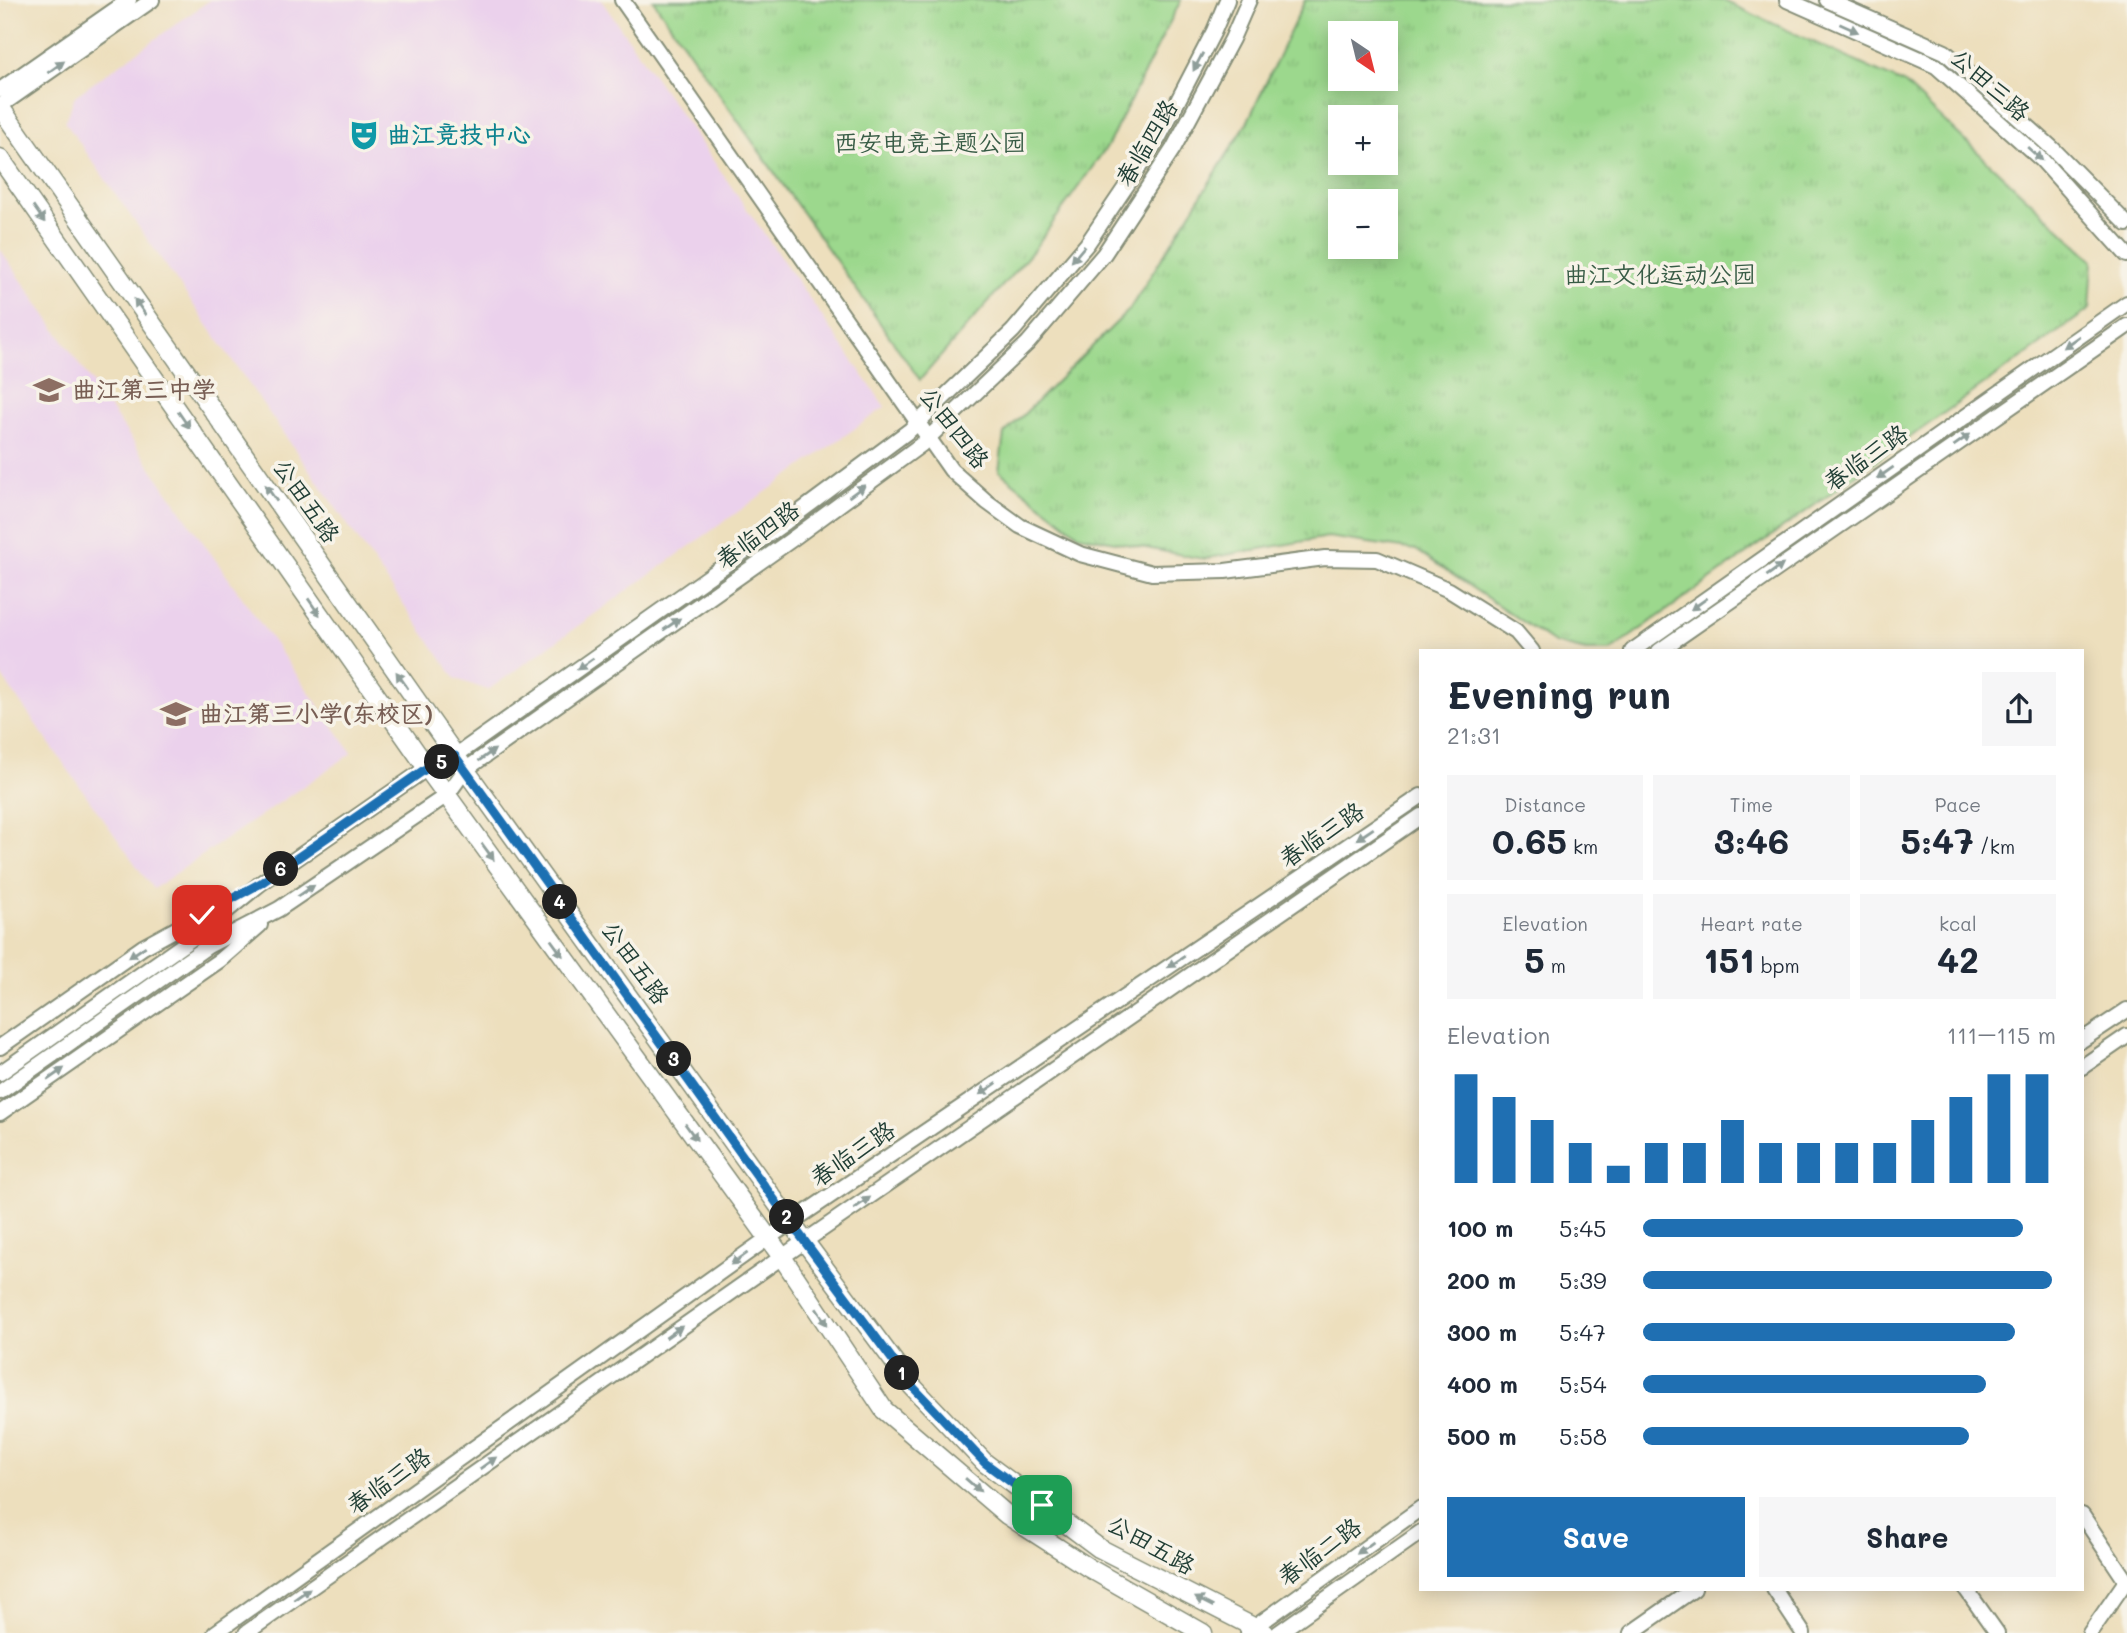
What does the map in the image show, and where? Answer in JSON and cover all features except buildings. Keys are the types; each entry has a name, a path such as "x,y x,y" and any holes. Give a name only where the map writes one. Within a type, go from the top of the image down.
{"main road":[{"name":"公田五路","path":"0,106 460,763 791,1223 912,1386 985,1463 1099,1548 1255,1631"},
{"name":"公田五路","path":"0,158 427,768 782,1257 884,1410 1007,1515 1089,1568 1203,1633"}],"street":[{"path":"0,90 129,0"},
{"path":"0,106 152,0"},
{"name":"公田四路","path":"622,0 951,470 987,502 1020,526 1080,554 1152,573 1225,571 1325,558 1377,559 1449,590 1516,632 1530,649"},
{"name":"春临四路","path":"0,1092 208,946 279,909 447,795 460,763 918,422 1013,331 1087,244 1158,139 1214,31 1227,0"},
{"name":"春临四路","path":"0,1073 197,934 261,883 427,768 460,763 791,540 928,437 1028,343 1104,254 1173,149 1232,39 1249,0"},
{"name":"公田三路","path":"1787,0 1936,66 2042,160 2127,256"},
{"name":"公田三路","path":"1827,0 1945,52 2053,149 2127,224"},
{"name":"春临三路","path":"1635,649 2127,303"},
{"name":"春临三路","path":"1662,649 2127,326"},
{"name":"春临三路","path":"215,1633 768,1238 1419,797"},
{"name":"春临三路","path":"246,1633 782,1257 1419,817"},
{"path":"0,1047 143,947 261,883"},
{"path":"0,1113 220,960 279,909"},
{"path":"2084,1039 2127,1010"},
{"path":"2084,1066 2127,1036"},
{"name":"春临二路","path":"1255,1631 1419,1509"},
{"path":"2084,1518 2126,1581 2090,1633"},
{"name":"春临二路","path":"1278,1633 1419,1533"},
{"path":"1631,1633 1690,1591"},
{"path":"1775,1591 1803,1633"},
{"path":"1967,1591 1997,1633"}],"shaded area":[{"path":"210,0 601,0 885,407 488,690 456,679 65,122 75,96"},
{"name":"曲江第三小学(东校区)","path":"0,249 352,753 153,889 0,674"}],"green space":[{"name":"西安电竞主题公园","path":"653,0 1181,0 1108,145 1032,252 920,380"},
{"name":"曲江文化运动公园","path":"1305,0 1722,0 1905,84 2093,260 2090,309 1613,649 1578,649 1554,643 1416,550 1328,537 1203,559 1079,535 999,471 1004,434 1129,310 1247,123"}],"place":[{"name":"曲江竞技中心","path":"364,135"},
{"name":"曲江第三中学","path":"49,390"},
{"name":"曲江第三小学(东校区)","path":"176,714"}],"route":[{"path":"202,915 261,883 427,768 455,756 791,1223 912,1386 985,1463 1042,1505"}]}
